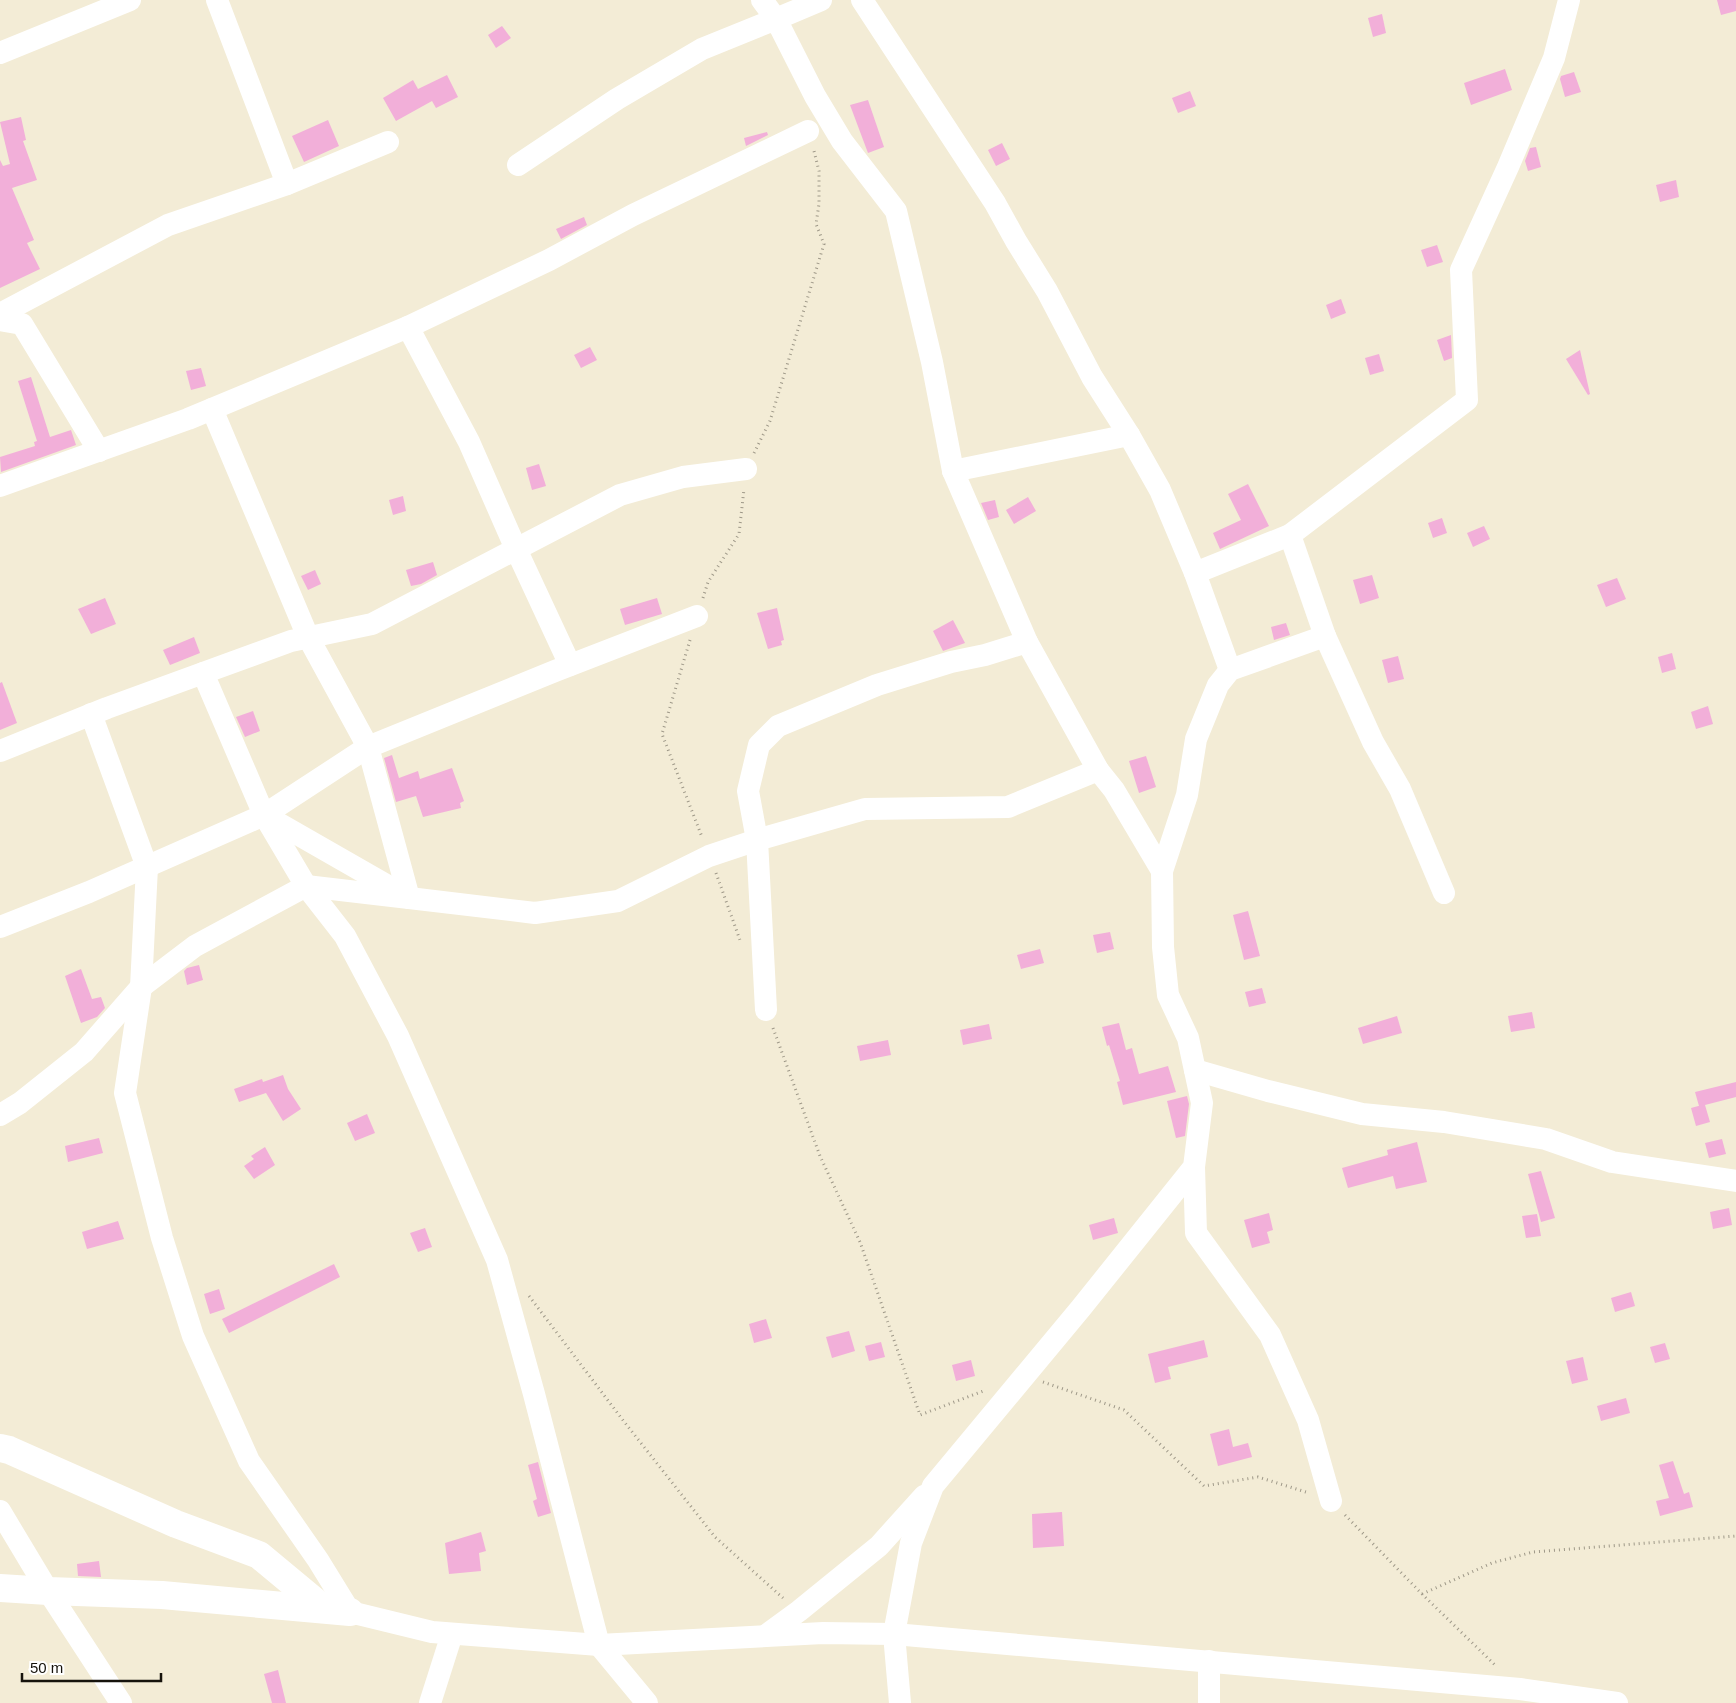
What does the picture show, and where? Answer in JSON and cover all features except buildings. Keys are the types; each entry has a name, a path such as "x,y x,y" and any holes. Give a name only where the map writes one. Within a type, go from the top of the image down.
{"street":[{"path":"0,53 130,0"},
{"path":"217,0 287,184"},
{"path":"762,0 776,19 842,141 896,211 932,362 954,471 1027,642 1098,770 1114,790 1162,871"},
{"path":"518,165 617,99 702,49 821,0"},
{"path":"862,0 995,203 1047,291 1092,376 1129,434 1160,490 1195,574 1230,670"},
{"path":"1195,574 1290,536 1467,400 1461,270 1508,167 1554,58 1569,0"},
{"path":"0,486 212,408 408,327 550,260 633,214 808,131"},
{"path":"0,314 168,225 287,184 388,142"},
{"path":"0,320 22,324 99,451"},
{"path":"408,327 469,442 570,665"},
{"path":"212,408 308,637 368,747 409,898"},
{"path":"954,471 1129,434"},
{"path":"0,751 91,714 290,641 372,624 620,495 683,477 746,469"},
{"path":"1290,536 1325,636 1373,742 1400,789 1444,893"},
{"path":"0,927 89,892 264,815 368,747 570,665 698,616"},
{"path":"1325,636 1230,670 1218,685 1196,739 1187,795 1162,871 1163,947 1168,995 1188,1038 1202,1103 1194,1167 1196,1233 1270,1335 1308,1420 1332,1500"},
{"path":"766,1010 757,840 748,791 759,745 778,726 877,685 951,662 1027,642"},
{"path":"204,673 264,815 306,886 344,936 398,1036 497,1260 534,1394 598,1644 647,1703"},
{"path":"91,714 147,867 141,987 125,1093 162,1238 193,1336 249,1462 318,1560 337,1610"},
{"path":"0,1115 20,1103 84,1052 141,987 195,946 306,886 535,913 618,901 709,856 865,809 1008,807 1098,770"},
{"path":"264,815 409,898"},
{"path":"1195,1070 1268,1091 1362,1114 1444,1122 1518,1134 1546,1140 1612,1162 1736,1181"},
{"path":"765,1636 879,1546 1025,1376 1194,1167"},
{"path":"0,1448 9,1450 176,1524 259,1556 337,1610"},
{"path":"900,1703 894,1634 911,1543 932,1486"},
{"path":"0,1511 48,1592 121,1703"},
{"path":"0,1588 48,1592 162,1595 337,1610 432,1632 598,1644 823,1633 894,1634 1520,1689 1617,1703"},
{"path":"430,1703 452,1634"},
{"path":"1209,1661 1209,1703"}],"path":[{"path":"742,947 662,734 708,582 739,534 746,469 770,421 824,244 816,224 819,204 819,171 808,131"},
{"path":"766,1010 820,1156 860,1242 920,1415 990,1389"},
{"path":"523,1289 715,1537 799,1611"},
{"path":"1025,1376 1124,1410 1204,1486 1258,1477 1332,1500 1422,1594 1520,1689"},
{"path":"1422,1594 1492,1563 1533,1552 1736,1536"}]}
